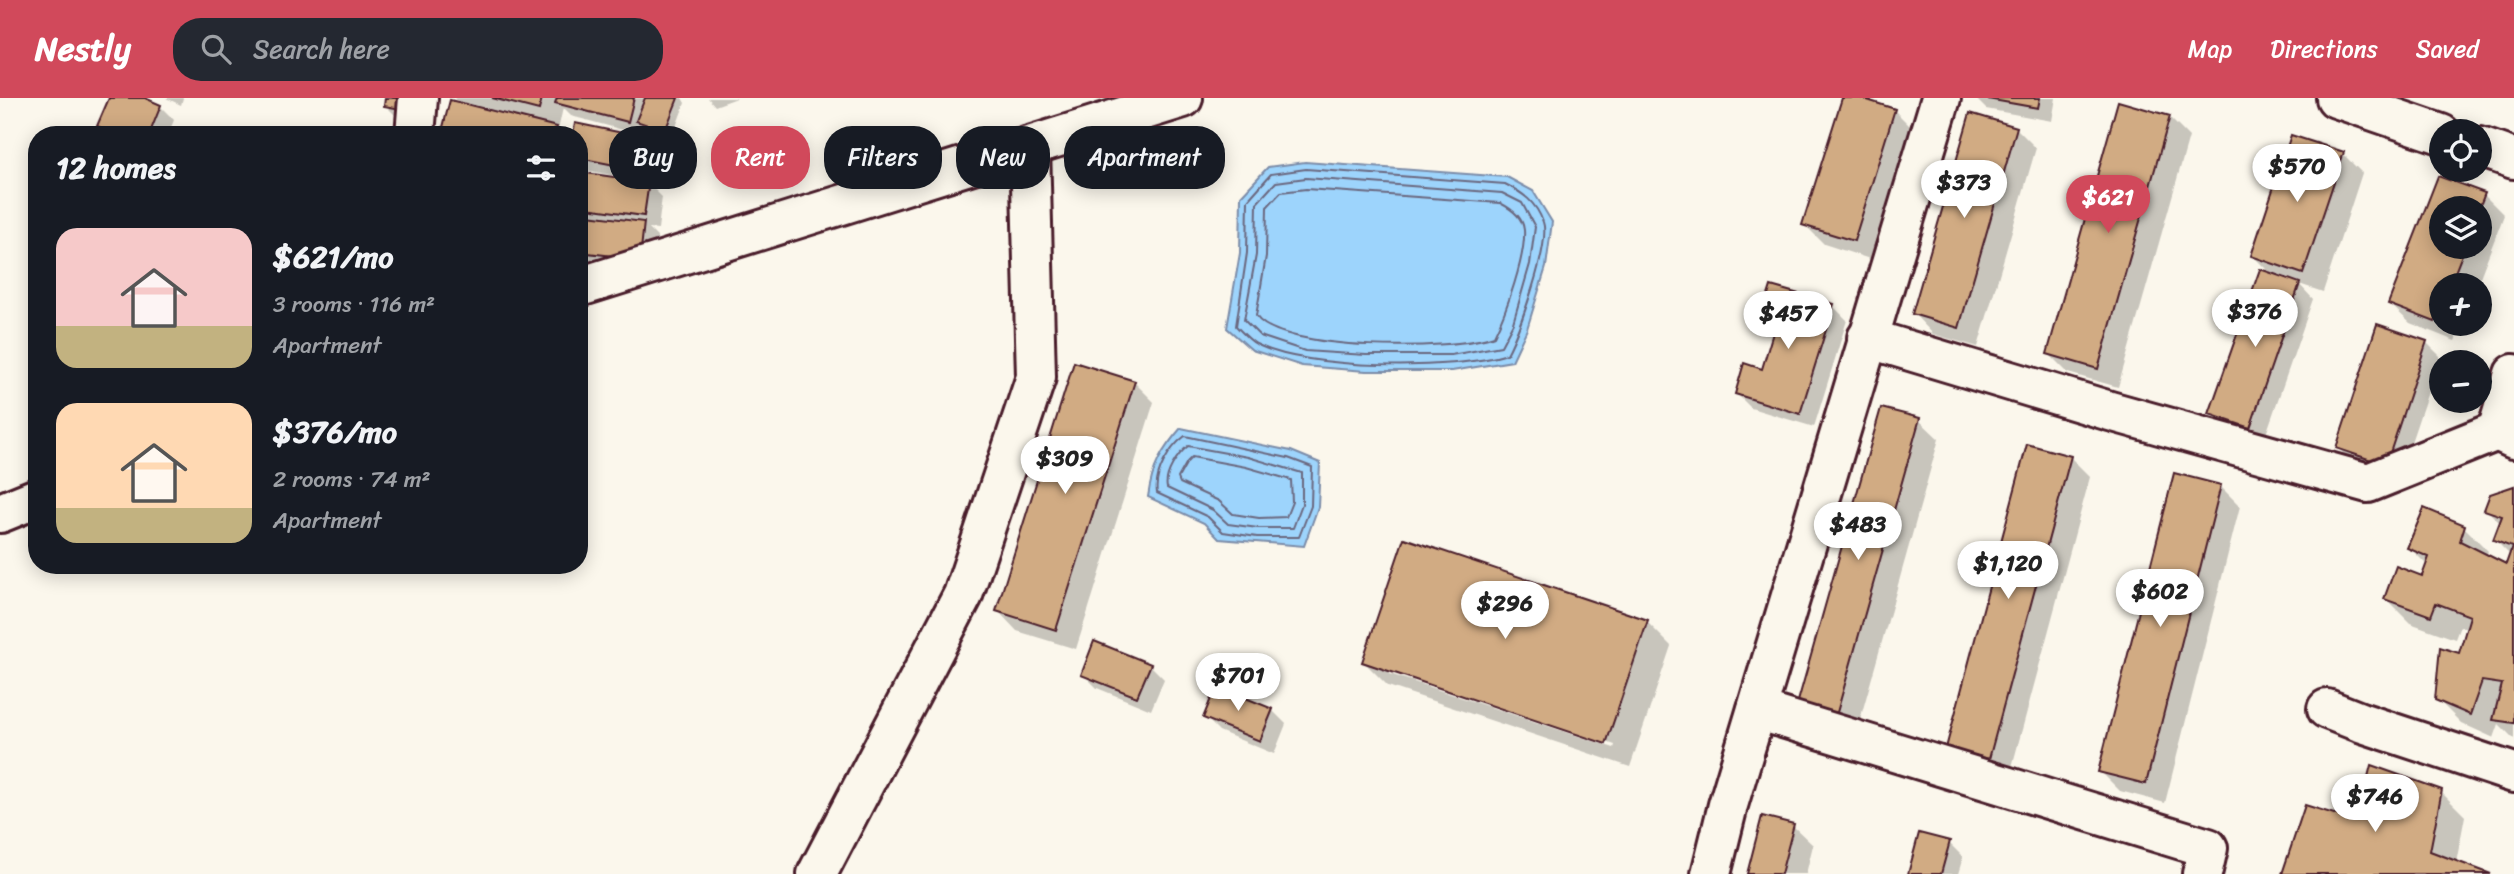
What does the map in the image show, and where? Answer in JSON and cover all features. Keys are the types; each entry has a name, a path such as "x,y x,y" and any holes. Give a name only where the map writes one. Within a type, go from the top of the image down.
{"street":[{"path":"416,126 418,98"},
{"path":"1050,140 1183,98"},
{"path":"1711,874 1867,338 1941,98"},
{"path":"2336,98 2429,130"},
{"path":"2492,151 2514,159"},
{"path":"588,284 956,169"},
{"path":"817,874 963,595 1036,377 1031,189"},
{"path":"1867,338 2368,484 2505,435 2514,374"},
{"path":"0,513 28,502"},
{"path":"2327,709 2514,774"},
{"path":"1757,710 2208,848 2202,874"}],"water":[{"path":"1305,162 1507,177 1533,191 1552,222 1546,267 1527,329 1512,361 1452,371 1366,371 1302,366 1252,350 1227,328 1240,253 1241,196 1268,167"},
{"path":"1181,428 1291,451 1320,463 1318,507 1304,546 1219,539 1204,523 1148,497 1158,460"}],"building":[{"path":"109,98 145,98 161,105 153,126 97,126"},
{"path":"385,98 409,98 407,110 384,106"},
{"path":"492,98 542,98 539,110"},
{"path":"557,98 634,98 628,122 555,103"},
{"path":"645,98 678,98 667,126 650,126 636,121"},
{"path":"1842,98 1861,98 1895,109 1854,241 1802,225"},
{"path":"1982,98 2040,98 2038,108"},
{"path":"450,100 553,126 443,126"},
{"path":"2118,101 2170,116 2098,369 2047,354"},
{"path":"1970,113 2017,127 1959,328 1912,314"},
{"path":"575,123 609,130 609,164 588,160 588,126 574,126"},
{"path":"2291,135 2344,152 2303,274 2251,256"},
{"path":"588,173 609,176 609,189 648,189 644,216 588,208"},
{"path":"2436,182 2455,182 2485,193 2484,196 2430,196"},
{"path":"2429,199 2429,259 2460,259 2455,273 2429,273 2429,320 2388,304"},
{"path":"588,215 644,222 640,259 588,253"},
{"path":"2260,269 2300,283 2250,428 2209,414"},
{"path":"1771,286 1834,304 1800,414 1735,394 1744,363 1762,369 1775,326 1760,321"},
{"path":"2377,324 2427,341 2386,465 2336,448"},
{"path":"1074,362 1135,381 1056,630 996,611"},
{"path":"1881,408 1920,418 1836,716 1797,705"},
{"path":"2027,444 2071,456 1989,759 1946,748"},
{"path":"2174,473 2221,485 2146,784 2098,772"},
{"path":"2514,486 2514,723 2493,720 2502,684 2482,681 2470,715 2435,700 2440,647 2459,653 2470,616 2436,603 2431,616 2384,599 2396,566 2422,576 2429,557 2407,548 2424,508 2465,525 2460,541 2506,564 2512,547 2493,540 2502,516 2484,510 2490,494"},
{"path":"1404,538 1648,620 1606,744 1362,662"},
{"path":"1094,641 1151,664 1137,697 1081,675"},
{"path":"1216,686 1273,709 1260,741 1203,718"},
{"path":"2371,765 2442,790 2430,851 2491,874 2282,874 2305,805 2357,821"},
{"path":"1762,816 1794,824 1781,874 1747,874"},
{"path":"1919,833 1950,841 1941,874 1908,874"}]}
